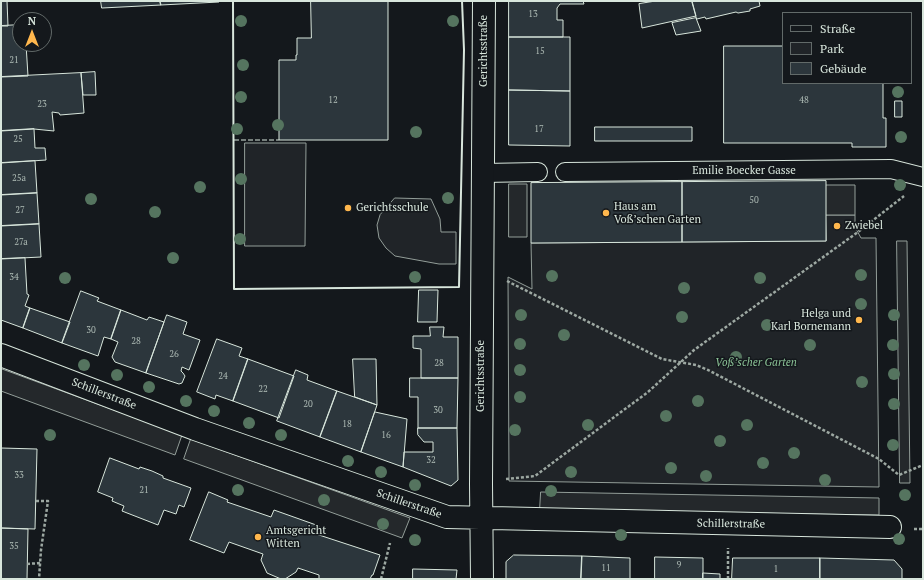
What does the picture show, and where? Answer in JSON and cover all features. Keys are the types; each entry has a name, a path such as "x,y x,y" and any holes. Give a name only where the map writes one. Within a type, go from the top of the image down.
{"street":[{"name":"Gerichtsstraße","path":"482,579 481,484 484,1"},
{"name":"Emilie Boecker Gasse","path":"565,172 891,169 923,178"},
{"path":"484,173 538,172"},
{"name":"Schillerstraße","path":"1,355 195,429 447,518 890,527"}],"path":[{"path":"481,484 535,476 648,392 694,350 858,232 905,195"},
{"path":"482,272 508,281 662,360 696,365 879,459 899,475 923,465"},
{"path":"36,501 48,501 39,579"},
{"path":"728,579 729,524"},
{"path":"381,579 390,543"},
{"path":"27,564 40,563"}],"green space":[{"path":"245,143 306,143 305,246 245,246"},
{"path":"395,198 431,199 440,219 441,232 456,232 456,264 439,264 395,256 386,248 379,238 377,225 380,215"},
{"name":"Voß’scher Garten","path":"826,215 855,215 855,227 861,238 876,238 879,487 509,481 508,277 532,289 531,243 826,241"}],"shaded area":[{"path":"509,184 527,184 527,237 509,237"},
{"path":"826,185 855,185 855,215 826,215"},
{"path":"897,241 907,241 910,483 900,483"},
{"path":"2,369 182,435 175,455 1,391"},
{"path":"191,439 410,518 402,538 184,459"},
{"path":"541,492 879,498 879,515 540,510"}],"building":[{"path":"1,1 7,1 8,26 1,26"},
{"path":"101,1 160,1 161,5 102,8"},
{"path":"160,1 219,1 219,2 161,5"},
{"path":"311,1 388,1 388,140 279,140 279,60 296,60 297,38 311,38"},
{"path":"509,1 583,1 584,4 560,4 557,8 557,20 563,20 563,37 509,37"},
{"path":"656,1 692,1 696,16 642,28 639,4"},
{"path":"692,1 759,1 760,6 750,9 750,11 736,12 706,19 705,17 697,19"},
{"path":"696,18 701,31 676,35 672,23"},
{"path":"12,25 12,52 26,52 28,76 1,77 1,26"},
{"path":"509,37 570,37 570,91 509,90"},
{"path":"724,46 782,46 782,84 883,84 883,118 886,118 886,147 852,147 852,143 724,143"},
{"path":"95,72 96,95 83,95 81,73"},
{"path":"81,73 84,113 60,115 59,113 52,112 54,131 34,129 1,131 1,77"},
{"path":"509,90 570,91 570,146 509,145"},
{"path":"895,101 902,101 902,117 895,117"},
{"path":"595,127 692,127 692,141 595,141"},
{"path":"34,129 35,148 45,148 46,160 1,163 1,131"},
{"path":"35,161 37,193 1,195 1,163"},
{"name":"Haus am Voß’schen Garten","path":"826,181 826,241 682,242 682,182"},
{"name":"Haus am Voß’schen Garten","path":"682,182 682,242 531,243 531,183"},
{"path":"37,193 39,224 1,226 1,195"},
{"path":"39,224 41,257 1,259 1,226"},
{"path":"25,258 27,294 29,295 25,306 30,308 23,328 1,320 1,259"},
{"path":"419,290 438,290 437,322 418,322"},
{"path":"81,291 99,298 97,301 121,310 111,339 104,337 98,356 62,343"},
{"path":"30,308 70,322 62,343 23,328"},
{"path":"121,310 147,320 149,317 164,322 146,373 115,362 112,357 118,342 111,339"},
{"path":"167,315 187,322 183,334 200,340 189,370 182,367 181,371 185,376 182,383 179,384 146,373"},
{"path":"430,327 444,327 443,337 458,337 458,378 421,378 421,349 413,348 413,336 430,336"},
{"path":"217,339 242,348 239,356 248,359 233,401 216,395 215,399 197,392"},
{"path":"248,359 294,376 279,418 233,401"},
{"path":"353,359 376,359 377,405 355,397"},
{"path":"296,370 308,375 307,380 337,391 320,437 277,421"},
{"path":"410,378 458,378 457,428 418,428 418,397 410,397"},
{"path":"337,391 377,405 361,452 320,437"},
{"path":"375,412 407,419 403,467 361,452"},
{"path":"418,428 457,428 458,480 451,486 403,467 404,452 433,452 433,442 424,442 418,435"},
{"path":"1,448 37,449 35,529 1,528"},
{"path":"110,458 139,469 140,467 152,471 163,476 163,478 191,488 184,507 179,505 176,514 164,510 158,525 122,511 124,506 112,501 113,498 98,492"},
{"name":"Amtsgericht Witten","path":"209,492 228,500 227,502 271,517 274,510 319,526 316,534 380,555 373,575 370,579 319,579 319,575 298,568 296,572 285,579 281,579 267,573 261,560 263,554 229,542 224,553 190,540"},
{"path":"1,528 28,529 27,579 1,579"},
{"path":"514,555 582,556 581,579 506,579 506,562"},
{"path":"582,556 630,558 630,579 581,579"},
{"path":"655,557 703,558 703,579 655,579"},
{"path":"733,558 820,558 820,579 732,579"},
{"path":"820,558 894,560 902,569 902,579 820,579"},
{"path":"413,569 457,570 456,579 413,579"},
{"path":"703,573 720,574 720,579 703,579"}],"fence":[{"path":"234,140 279,140"}],"wall":[{"path":"233,1 234,289 459,287 464,50 462,1"}],"place":[{"name":"Gerichtsschule","path":"348,208"},
{"name":"Haus am Voß’schen Garten","path":"606,213"},
{"name":"Zwiebel","path":"837,226"},
{"name":"Helga und Karl Bornemann","path":"859,320"},
{"name":"Amtsgericht Witten","path":"258,537"}]}
